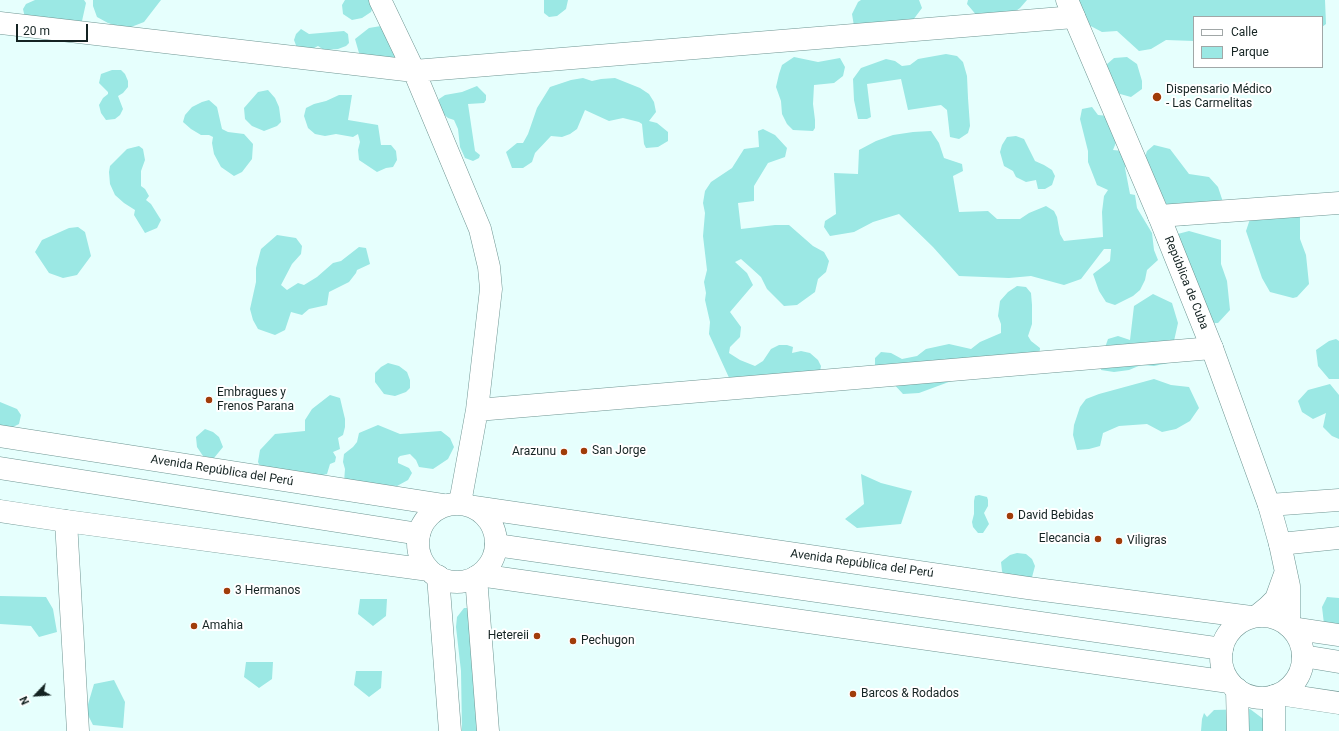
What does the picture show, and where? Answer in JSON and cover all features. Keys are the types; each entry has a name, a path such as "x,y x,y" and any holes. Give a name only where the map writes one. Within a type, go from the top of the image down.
{"main road":[{"path":"380,0 414,71 480,230 485,246 491,290 477,410 459,505"},
{"path":"0,24 414,71 1070,8"},
{"name":"República de Cuba","path":"1070,8 1159,216 1212,348 1269,505 1280,544 1289,586 1290,627"},
{"path":"1159,216 1339,203"},
{"path":"477,410 1212,348"},
{"name":"Avenida República del Perú","path":"0,436 1028,588 1254,616"},
{"path":"0,468 419,534"},
{"path":"1269,505 1339,500"},
{"path":"0,511 433,573 449,581 456,582 478,576 491,562 496,545 495,536 490,523 482,512 459,505 430,513 421,526 419,534 418,546 420,557 433,573 450,731"},
{"path":"66,521 78,731"},
{"path":"1280,544 1339,538"},
{"path":"496,545 1222,649"},
{"path":"1254,616 1274,617 1290,627 1301,644 1303,656 1300,673 1295,682 1288,689 1277,695 1264,698 1245,694 1233,685 1224,673 1221,663 1222,649 1227,634 1234,627 1268,607 1276,599 1285,573"},
{"path":"478,576 1233,685"},
{"path":"478,576 488,731"},
{"path":"1290,627 1339,635"},
{"path":"1303,656 1339,662"},
{"path":"1233,685 1238,731"},
{"path":"1277,695 1339,704"},
{"path":"1274,731 1277,695"}],"green space":[{"path":"35,0 84,0 86,3 82,21 74,26 25,18 23,9 26,4"},
{"path":"93,0 161,0 144,22 126,29 108,23 97,17 93,6"},
{"path":"345,0 374,0 374,4 371,12 362,18 352,20 343,14 342,5"},
{"path":"544,0 568,0 566,9 557,16 549,17 544,13"},
{"path":"861,0 919,0 922,8 913,20 854,26 852,14 858,2"},
{"path":"968,0 1027,0 1020,8 1006,18 978,17 967,4"},
{"path":"1075,0 1325,0 1326,24 1323,26 1323,16 1193,16 1193,41 1166,40 1151,49 1139,51 1117,31 1102,32 1085,23"},
{"path":"381,26 398,61 364,61 359,53 355,39 369,28"},
{"path":"301,29 309,34 344,31 348,34 349,43 338,49 324,50 318,46 308,51 297,48 294,40 296,34"},
{"path":"946,54 957,56 963,62 967,76 970,126 968,133 959,139 950,137 947,110 941,105 908,110 901,79 867,84 871,117 867,119 858,119 854,100 853,79 861,68 886,59 895,61 902,66 910,65 918,59"},
{"path":"794,57 818,62 840,58 845,67 843,76 834,83 814,85 813,104 815,128 813,131 793,130 787,124 782,114 781,101 776,87 782,65"},
{"path":"1127,57 1137,64 1142,81 1142,89 1131,97 1113,92 1106,65 1114,58"},
{"path":"112,70 121,70 125,74 128,81 128,87 118,96 123,109 120,115 115,119 106,120 101,113 99,105 108,92 99,83 101,74"},
{"path":"583,78 592,81 615,78 640,88 649,94 654,102 656,112 649,121 657,123 668,132 668,141 658,147 646,148 644,144 642,124 639,122 623,118 609,121 585,110 577,129 562,137 551,136 535,153 532,162 523,168 512,168 506,152 517,143 523,143 528,134 537,108 550,87 571,80"},
{"path":"477,86 486,95 486,100 484,103 468,104 475,151 480,155 479,158 473,161 465,158 460,147 458,129 454,120 448,118 440,111 439,99 445,95 462,92"},
{"path":"268,90 275,98 279,107 281,122 277,126 264,131 252,126 245,119 244,108 258,92"},
{"path":"339,95 352,95 348,120 378,125 381,145 391,145 396,151 397,160 393,167 377,172 359,160 358,150 360,142 358,134 353,137 336,134 325,136 315,134 308,128 304,116 306,108"},
{"path":"209,100 217,107 222,129 228,132 244,134 253,144 252,159 242,172 234,176 221,167 214,154 212,143 213,137 209,135 201,135 183,122 185,115 192,107"},
{"path":"1092,107 1098,115 1109,116 1117,140 1113,150 1123,151 1128,160 1125,168 1130,194 1135,195 1137,208 1152,233 1154,250 1158,260 1147,270 1145,280 1140,290 1133,296 1115,305 1106,302 1099,291 1093,274 1110,261 1111,249 1104,249 1081,279 1064,285 1031,276 1009,278 959,276 933,247 899,214 873,222 854,232 830,236 824,227 825,221 836,214 834,173 858,174 859,150 876,141 893,135 931,131 939,143 944,158 962,164 963,171 953,176 959,212 988,211 997,219 1020,219 1029,213 1046,206 1054,211 1057,217 1060,234 1064,241 1103,237 1102,212 1104,196 1108,190 1097,185 1088,162 1088,151 1080,119 1082,109"},
{"path":"763,129 775,135 787,148 785,157 768,163 754,186 754,201 738,203 741,229 789,225 813,246 824,252 829,261 826,272 818,279 815,292 797,305 784,306 767,289 761,277 750,267 741,259 735,262 747,273 753,285 730,312 741,327 740,337 730,347 729,353 740,360 755,366 763,361 771,349 779,345 787,345 793,347 792,353 801,351 810,353 818,360 821,366 819,377 731,382 709,334 710,322 705,300 706,293 704,282 707,270 703,236 705,213 703,203 705,191 711,182 732,168 744,149 759,147 758,131"},
{"path":"1016,136 1024,139 1035,161 1052,170 1055,176 1052,185 1045,189 1038,189 1036,180 1026,182 1016,177 1013,171 1004,166 1000,152 1002,145 1007,137"},
{"path":"1154,145 1170,149 1189,174 1209,177 1218,187 1223,202 1213,221 1204,224 1189,223 1184,226 1165,224 1163,211 1166,203 1144,160 1147,151"},
{"path":"139,146 143,149 145,160 141,171 141,186 145,189 149,196 146,200 151,204 161,220 157,228 145,233 134,215 135,210 115,195 110,184 109,172 110,166 127,149"},
{"path":"1253,210 1300,215 1300,239 1306,255 1309,284 1297,297 1293,298 1270,292 1262,278 1246,231"},
{"path":"78,227 85,232 91,256 77,275 63,278 49,273 35,252 42,240 69,228"},
{"path":"1189,231 1221,240 1221,264 1227,281 1230,310 1218,323 1213,323 1174,235"},
{"path":"277,235 296,238 302,246 301,254 292,264 281,285 287,290 298,283 304,285 317,277 333,263 341,261 359,247 366,248 370,264 357,270 349,282 329,292 327,305 309,309 302,315 291,312 285,330 275,335 258,329 253,320 250,309 256,282 256,268 261,249"},
{"path":"1017,286 1026,287 1031,293 1032,324 1028,336 1031,341 1040,348 1039,359 965,376 919,393 903,394 891,381 875,368 875,358 881,352 891,353 902,359 917,356 926,349 949,344 971,349 980,342 1001,333 1001,324 998,316 1000,301 1008,292"},
{"path":"1153,294 1172,303 1178,323 1174,341 1174,355 1168,363 1154,366 1141,365 1129,370 1114,372 1101,370 1100,362 1108,339 1118,336 1130,340 1134,306"},
{"path":"1336,339 1339,341 1339,379 1329,379 1318,366 1316,350 1329,341"},
{"path":"388,363 399,366 407,372 410,380 410,388 406,392 395,396 384,394 375,382 375,373"},
{"path":"1154,379 1171,385 1189,387 1199,408 1190,421 1176,429 1162,432 1147,424 1119,426 1103,433 1100,446 1077,450 1073,435 1074,425 1080,407 1086,399"},
{"path":"1330,384 1339,395 1339,439 1332,436 1323,427 1326,413 1313,419 1302,412 1298,401 1308,390"},
{"path":"330,395 340,398 345,419 345,427 343,435 338,438 340,449 333,452 336,457 335,462 330,464 327,474 311,478 263,472 258,462 260,450 275,434 305,431 305,420 312,409"},
{"path":"0,402 17,409 21,415 19,424 7,430 0,431"},
{"path":"378,425 400,434 441,431 450,438 454,447 448,459 433,469 419,467 416,460 410,454 400,456 398,458 398,463 409,468 412,473 408,480 397,486 344,482 344,454 357,442 359,433"},
{"path":"205,429 213,432 219,437 223,447 214,458 203,456 197,447 196,437"},
{"path":"861,474 881,483 912,491 901,524 857,528 845,519 864,504"},
{"path":"979,495 987,497 988,500 988,506 984,513 989,524 983,533 978,533 973,527 972,522 975,496"},
{"path":"1017,553 1026,554 1032,559 1035,566 1031,581 1005,579 1001,562 1010,555"},
{"path":"0,596 46,597 53,609 57,632 39,637 31,626 0,624"},
{"path":"1327,597 1339,598 1339,625 1324,624 1322,607"},
{"path":"360,599 387,599 386,616 373,626 358,614"},
{"path":"464,608 474,608 495,731 462,731 461,671 456,627 457,617"},
{"path":"246,662 273,662 272,679 259,688 244,677"},
{"path":"356,671 382,671 381,688 369,697 354,685"},
{"path":"114,680 125,702 123,728 93,725 86,711 94,684"},
{"path":"1250,709 1266,721 1270,731 1201,731 1204,713 1207,717 1214,710"}],"place":[{"name":"Dispensario Médico - Las Carmelitas","path":"1157,97"},
{"name":"Embragues y Frenos Parana","path":"209,400"},
{"name":"San Jorge","path":"584,451"},
{"name":"Arazunu","path":"564,452"},
{"name":"David Bebidas","path":"1010,516"},
{"name":"Elecancia","path":"1098,539"},
{"name":"Viligras","path":"1119,541"},
{"name":"3 Hermanos","path":"227,591"},
{"name":"Amahia","path":"194,626"},
{"name":"Hetereii","path":"537,636"},
{"name":"Pechugon","path":"573,641"},
{"name":"Barcos & Rodados","path":"853,694"}]}
